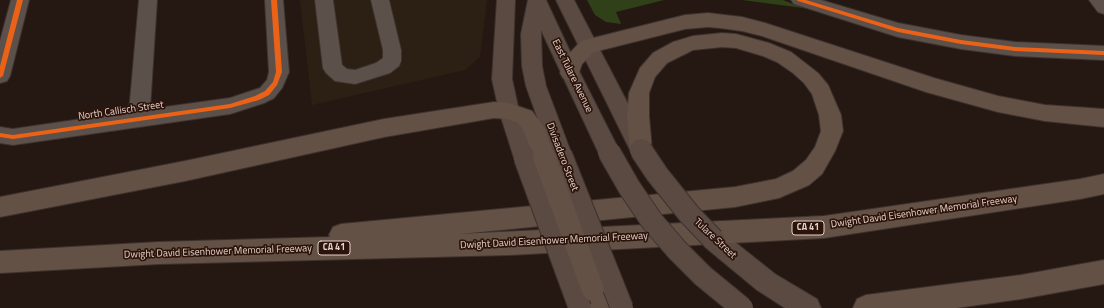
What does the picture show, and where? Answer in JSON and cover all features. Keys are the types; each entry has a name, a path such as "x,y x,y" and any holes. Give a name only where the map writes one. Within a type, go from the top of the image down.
{"highway":[{"path":"570,73 572,63 588,46 685,22 708,20 732,22 765,30 933,86 998,104 1045,113 1104,118"},
{"path":"159,253 719,198 764,192 791,184 814,167 824,151 832,131 830,115 824,97 811,78 800,68 784,57 769,50 736,41 722,40 707,41 680,47 660,58 653,65 643,82 639,93 638,116 641,143"},
{"path":"0,207 178,172 384,128 494,110 508,110"},
{"path":"543,157 593,290 605,308"},
{"name":"Dwight David Eisenhower Memorial Freeway","path":"0,262 159,253 510,244 824,227 1104,184"},
{"path":"866,308 1021,286 1104,272"}],"main road":[{"name":"Divisadero Street","path":"506,0 502,71 508,110 543,157 622,308"},
{"name":"Divisadero Street","path":"537,0 531,34 532,66 536,86 543,157 580,308"},
{"name":"East Tulare Avenue","path":"537,0 570,73 609,152 629,187 652,221 677,250 703,276 742,308"},
{"path":"565,0 588,46 641,143"},
{"name":"Tulare Street","path":"641,143 657,174 689,214 713,239 766,282 808,308"}],"street":[{"path":"0,76 20,0"},
{"path":"139,118 148,0"},
{"name":"North Callisch Street","path":"0,135 13,137 244,103 258,98 266,93 276,83 279,72 274,0"},
{"path":"324,0 333,68 342,76 355,77 383,68 392,61 392,50 380,0"},
{"path":"800,0 898,30 961,42 1015,49 1104,53"},
{"path":"1098,0 1104,8"}],"shaded area":[{"path":"300,0 487,0 480,57 465,70 312,105"}],"green space":[{"path":"587,0 664,0 616,12 621,24 606,22 595,15"},
{"path":"742,0 783,0 803,8"}],"cycle path":[{"path":"0,76 20,0"},
{"path":"0,135 13,137 230,106 257,98 267,93 275,83 279,72 274,0"},
{"path":"800,0 898,30 961,42 1015,49 1104,53"}]}
